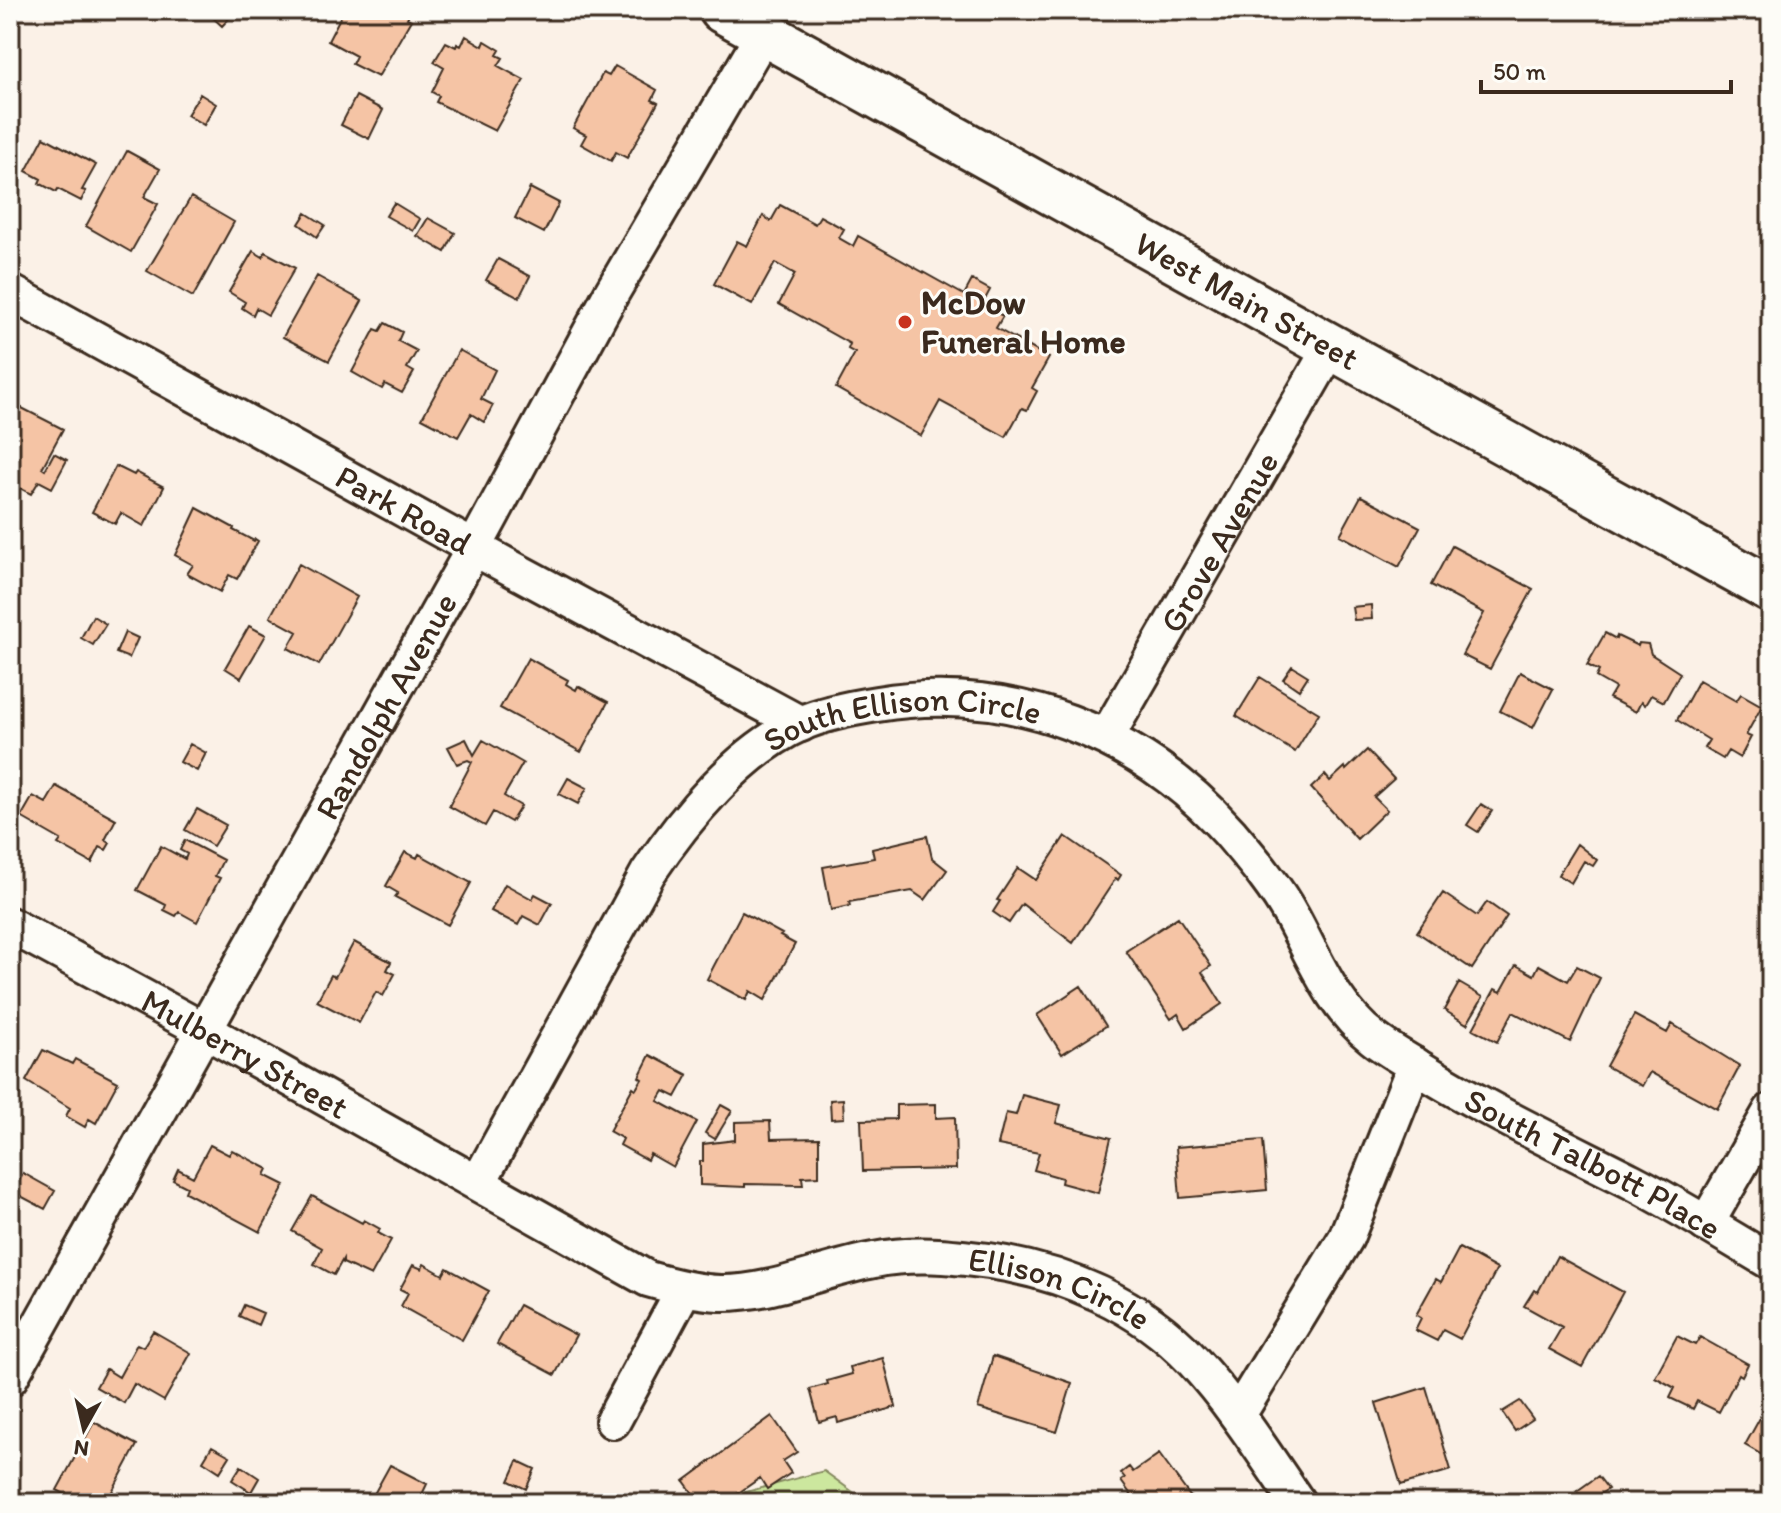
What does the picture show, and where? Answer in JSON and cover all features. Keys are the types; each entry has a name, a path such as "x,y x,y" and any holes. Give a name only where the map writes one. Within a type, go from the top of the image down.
{"main road":[{"name":"West Main Street","path":"722,10 1771,590"}],"street":[{"name":"Randolph Avenue","path":"10,1378 474,548 611,294 764,33"},
{"name":"Park Road","path":"10,292 801,724"},
{"name":"Grove Avenue","path":"1107,736 1331,347"},
{"name":"South Ellison Circle","path":"478,1183 648,873 672,837 700,804 764,746 801,724 856,707 897,701 980,700 1022,707 1061,717 1107,736 1147,762 1189,794 1227,830 1261,870 1290,914 1328,987 1348,1015 1374,1039 1415,1065"},
{"name":"Mulberry Street","path":"10,925 478,1183"},
{"name":"South Talbott Place","path":"1415,1065 1476,1104 1636,1184 1771,1262"},
{"path":"1238,1415 1346,1238 1415,1065"},
{"path":"1706,1224 1771,1111"},
{"name":"Ellison Circle","path":"478,1183 648,1279 684,1289 721,1293 754,1289 844,1266 913,1255 948,1256 1019,1266 1055,1275 1089,1289 1143,1320 1192,1360 1238,1415 1298,1503"},
{"path":"613,1421 684,1289"}],"green space":[{"path":"824,1471 868,1503 705,1503"}],"building":[{"path":"216,10 237,10 222,26 211,16"},
{"path":"344,10 397,10 409,15 407,18 411,20 378,77 352,64 356,56 328,41"},
{"path":"466,36 483,46 485,41 500,50 497,55 503,58 498,66 524,80 495,131 436,102 439,96 432,92 444,68 434,62 446,42 461,46"},
{"path":"615,66 657,90 652,100 658,103 627,158 616,152 611,161 581,144 586,135 573,128 603,73 609,76"},
{"path":"200,94 216,104 204,125 187,115"},
{"path":"356,96 383,110 369,139 341,125"},
{"path":"44,137 96,165 82,190 86,191 81,201 39,183 41,179 26,171"},
{"path":"127,151 160,169 144,197 158,204 131,252 86,226"},
{"path":"530,188 559,203 544,233 515,218"},
{"path":"191,197 234,222 193,297 147,271"},
{"path":"394,203 420,219 413,231 386,216"},
{"name":"McDow Funeral Home","path":"780,205 815,224 820,216 844,229 839,238 853,246 858,236 964,295 972,280 990,290 982,305 1003,316 996,328 1049,358 1032,388 1037,391 1027,410 1022,408 1006,437 940,401 921,436 836,388 855,353 848,349 850,344 779,304 795,274 775,263 752,305 714,284 737,241 747,246 763,216 771,221"},
{"path":"306,213 325,225 317,237 299,224"},
{"path":"428,218 455,233 445,252 417,236"},
{"path":"253,251 263,257 265,252 295,268 268,315 256,308 253,315 242,308 245,302 229,292"},
{"path":"498,259 530,276 519,298 486,280"},
{"path":"317,276 362,301 329,361 283,337"},
{"path":"385,323 402,332 398,341 417,351 407,368 414,372 402,393 385,384 382,389 352,372 375,329 380,331"},
{"path":"459,350 495,370 481,399 493,405 484,422 471,414 458,437 422,418"},
{"path":"10,402 63,429 42,468 45,470 54,453 67,460 52,488 39,481 31,494 10,483 10,472 17,458 10,455"},
{"path":"116,466 134,475 136,472 164,487 144,526 121,513 115,524 92,512"},
{"path":"1361,496 1420,527 1399,567 1340,535"},
{"path":"197,508 258,541 237,579 229,575 220,592 187,574 193,565 175,555"},
{"path":"1452,546 1533,589 1490,669 1462,655 1484,613 1431,585"},
{"path":"299,564 357,597 319,665 288,648 297,632 270,617"},
{"path":"1371,605 1372,619 1354,620 1352,607"},
{"path":"93,616 106,624 93,645 81,638"},
{"path":"249,626 266,635 241,678 225,668"},
{"path":"125,632 138,638 129,658 116,653"},
{"path":"1605,633 1638,646 1639,643 1648,644 1651,654 1680,673 1664,702 1651,695 1645,705 1641,702 1636,712 1609,698 1615,688 1596,677 1599,671 1587,665"},
{"path":"528,658 568,680 566,684 576,690 578,686 608,702 581,752 500,708"},
{"path":"1292,666 1308,676 1299,690 1283,679"},
{"path":"1520,672 1553,689 1533,728 1500,711"},
{"path":"1260,677 1319,713 1295,752 1236,716"},
{"path":"1699,680 1736,701 1741,694 1762,706 1746,735 1751,737 1740,758 1728,751 1723,759 1704,748 1709,740 1677,720"},
{"path":"466,739 474,755 483,740 523,763 504,796 521,806 511,822 493,812 485,826 449,806 472,762 468,760 457,764 448,747"},
{"path":"190,744 206,753 197,771 180,762"},
{"path":"1367,750 1394,779 1374,797 1387,810 1357,839 1311,788 1325,775 1330,781"},
{"path":"568,778 587,788 578,804 559,794"},
{"path":"56,786 116,819 105,840 110,843 106,850 100,847 92,863 58,844 61,840 21,817 33,796 46,803"},
{"path":"1481,804 1492,811 1478,832 1467,825"},
{"path":"197,809 226,825 213,846 185,830"},
{"path":"927,836 932,858 947,870 925,900 912,891 849,902 850,906 831,910 823,867 874,858 872,849"},
{"path":"1065,836 1121,875 1073,943 1022,904 1009,923 993,912 1000,901 997,900 1018,868 1036,880"},
{"path":"185,840 223,860 215,876 220,878 197,922 179,912 176,916 164,910 166,905 137,890 161,846 185,859 187,854 180,850"},
{"path":"1577,844 1597,860 1593,866 1584,861 1571,883 1558,875"},
{"path":"405,852 417,858 419,854 471,883 448,925 395,897 398,893 386,886"},
{"path":"505,884 532,899 535,894 552,903 540,925 523,916 518,925 491,911"},
{"path":"1443,893 1477,916 1487,902 1507,916 1472,969 1417,932"},
{"path":"742,912 795,944 765,1000 750,991 746,1000 707,979"},
{"path":"1178,917 1211,966 1202,972 1222,1004 1186,1028 1178,1014 1171,1019 1126,951"},
{"path":"354,942 391,962 387,970 395,974 383,996 376,992 359,1023 317,1001 331,975 335,977"},
{"path":"1516,965 1534,975 1539,965 1568,981 1577,966 1600,978 1570,1042 1513,1012 1497,1042 1473,1029 1495,989 1501,992"},
{"path":"1459,983 1483,997 1467,1024 1444,1010"},
{"path":"1081,986 1106,1026 1062,1054 1037,1015"},
{"path":"1634,1015 1667,1033 1672,1024 1740,1066 1717,1109 1650,1072 1642,1086 1606,1066"},
{"path":"43,1050 72,1064 75,1059 118,1082 96,1123 89,1119 85,1127 66,1116 70,1108 26,1081"},
{"path":"650,1055 688,1075 676,1097 664,1091 658,1101 697,1122 673,1167 650,1154 647,1160 620,1145 623,1139 609,1131 633,1087 636,1089 642,1079 639,1077"},
{"path":"1022,1095 1061,1105 1056,1123 1111,1138 1098,1193 1061,1183 1062,1178 1034,1170 1039,1153 998,1145 1006,1113 1016,1115"},
{"path":"843,1099 844,1118 831,1119 830,1100"},
{"path":"936,1104 936,1118 955,1117 956,1169 863,1171 861,1120 896,1119 896,1105"},
{"path":"721,1105 732,1111 715,1139 705,1133"},
{"path":"770,1121 771,1139 819,1138 819,1176 802,1177 803,1185 700,1185 703,1144 735,1140 735,1122"},
{"path":"1263,1140 1267,1190 1180,1198 1176,1147"},
{"path":"210,1145 229,1155 232,1150 268,1169 265,1175 285,1185 260,1232 185,1192 187,1187 173,1180 178,1169 193,1177"},
{"path":"23,1173 55,1191 45,1209 13,1192"},
{"path":"312,1196 362,1223 364,1220 391,1240 371,1276 343,1263 343,1259 334,1275 314,1264 322,1248 292,1231"},
{"path":"1459,1248 1497,1269 1460,1339 1443,1330 1437,1341 1415,1330 1421,1318 1416,1315 1436,1279 1441,1282"},
{"path":"1557,1256 1623,1292 1582,1367 1549,1349 1562,1327 1524,1306 1534,1290 1538,1292"},
{"path":"424,1264 443,1275 447,1268 489,1291 462,1340 401,1306 408,1293 400,1289 413,1265 422,1269"},
{"path":"244,1305 263,1313 258,1325 239,1316"},
{"path":"519,1305 576,1335 555,1375 497,1344"},
{"path":"153,1331 191,1353 164,1401 134,1384 124,1403 96,1387 106,1369 119,1377 137,1344 143,1347"},
{"path":"1677,1336 1695,1345 1700,1337 1748,1364 1742,1376 1739,1374 1719,1412 1697,1401 1693,1409 1670,1398 1675,1388 1655,1377"},
{"path":"993,1356 1072,1383 1057,1432 978,1408"},
{"path":"883,1358 896,1407 838,1423 837,1417 819,1422 810,1389 852,1374 850,1367"},
{"path":"1426,1387 1451,1470 1401,1485 1376,1403"},
{"path":"1771,1398 1771,1460 1745,1445"},
{"path":"1520,1401 1533,1419 1515,1431 1502,1412"},
{"path":"772,1416 797,1452 783,1461 791,1473 767,1489 760,1478 724,1503 700,1503 684,1481"},
{"path":"94,1422 137,1445 106,1503 81,1503 57,1490"},
{"path":"212,1446 230,1456 220,1472 203,1461"},
{"path":"1159,1454 1195,1503 1137,1503 1121,1481 1125,1478 1121,1473 1129,1467 1133,1472"},
{"path":"518,1461 535,1469 526,1489 509,1481"},
{"path":"390,1465 427,1484 418,1503 369,1503"},
{"path":"241,1466 259,1478 251,1492 232,1480"},
{"path":"1598,1476 1608,1489 1586,1503 1577,1491"}],"place":[{"name":"McDow Funeral Home","path":"905,322"}]}
